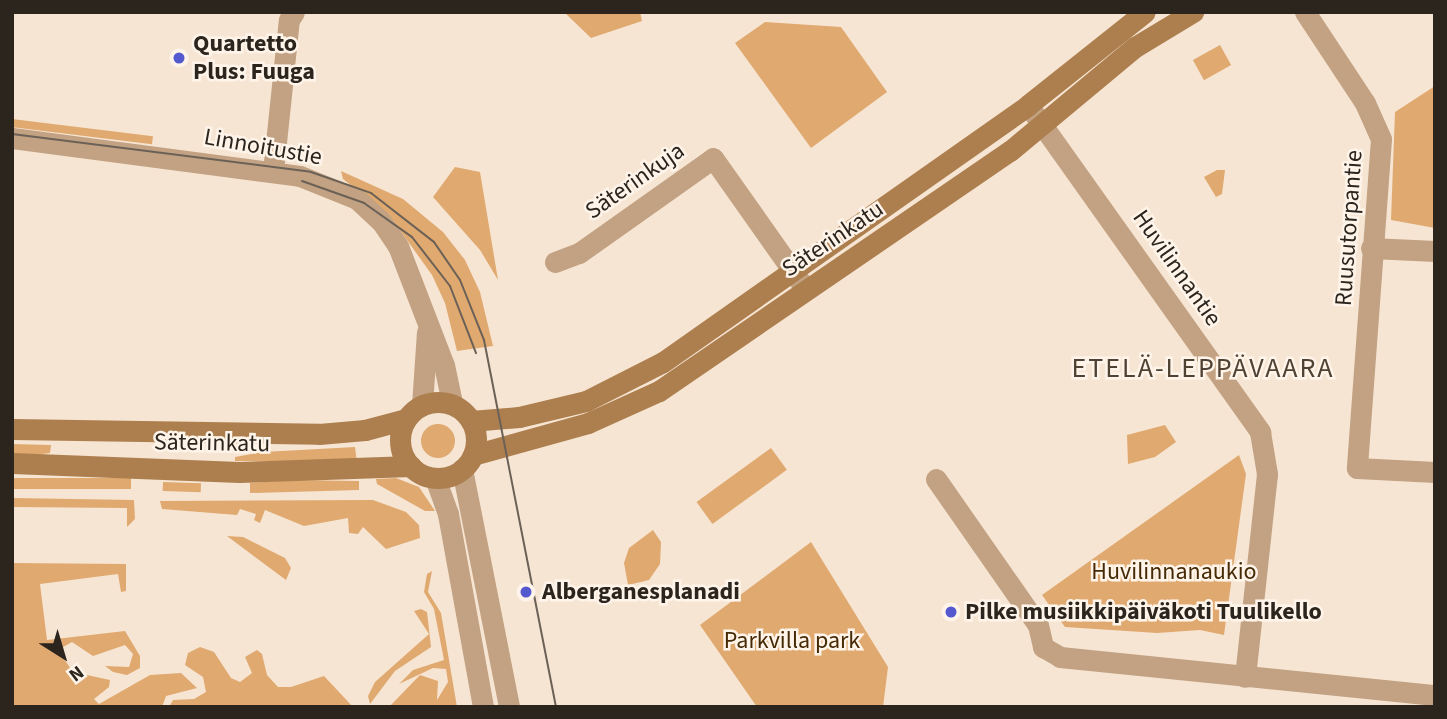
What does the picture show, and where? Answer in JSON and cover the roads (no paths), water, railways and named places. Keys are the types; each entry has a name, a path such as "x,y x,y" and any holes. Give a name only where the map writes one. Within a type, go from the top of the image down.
{"main road":[{"name":"Säterinkatu","path":"471,421 537,413 624,385 793,272 1028,105 1146,12"},
{"name":"Säterinkatu","path":"468,462 621,411 659,391 1043,124 1135,47 1180,15"},
{"path":"452,404 471,421 476,438 468,462 435,478 411,466 400,443 414,412 452,404"},
{"name":"Säterinkatu","path":"12,429 319,434 365,430 414,412"},
{"name":"Säterinkatu","path":"12,463 239,472 411,466"}],"street":[{"path":"273,171 289,20 294,12"},
{"name":"Ruusutorpantie","path":"1306,12 1378,127 1381,139 1357,468 1435,472"},
{"name":"Huvilinnantie","path":"1028,105 1260,432 1267,474 1245,677"},
{"name":"Linnoitustie","path":"12,138 273,171 323,182 357,199 381,221 398,246 444,365 452,404"},
{"name":"Säterinkuja","path":"555,262 579,253 713,158 806,290"},
{"path":"1371,248 1435,251"},
{"name":"Linnoitustie","path":"414,412 428,323"},
{"path":"468,462 509,707"},
{"path":"435,478 448,514 484,707"},
{"path":"936,478 1038,625 1043,647 1060,657 1435,695"}],"tram line":[{"path":"12,134 311,172 371,193 434,242 460,280 484,340 556,707"},
{"path":"302,181 364,203 412,237 450,286 476,353"}],"place":[{"name":"Quartetto Plus: Fuuga","path":"179,58"},
{"name":"Alberganesplanadi","path":"526,592"},
{"name":"Pilke musiikkipäiväkoti Tuulikello","path":"951,612"}],"district":[{"name":"ETELÄ-LEPPÄVAARA","path":"1203,368"}],"park label":[{"name":"Huvilinnanaukio","path":"1174,572"},
{"name":"Parkvilla park","path":"792,641"}]}
